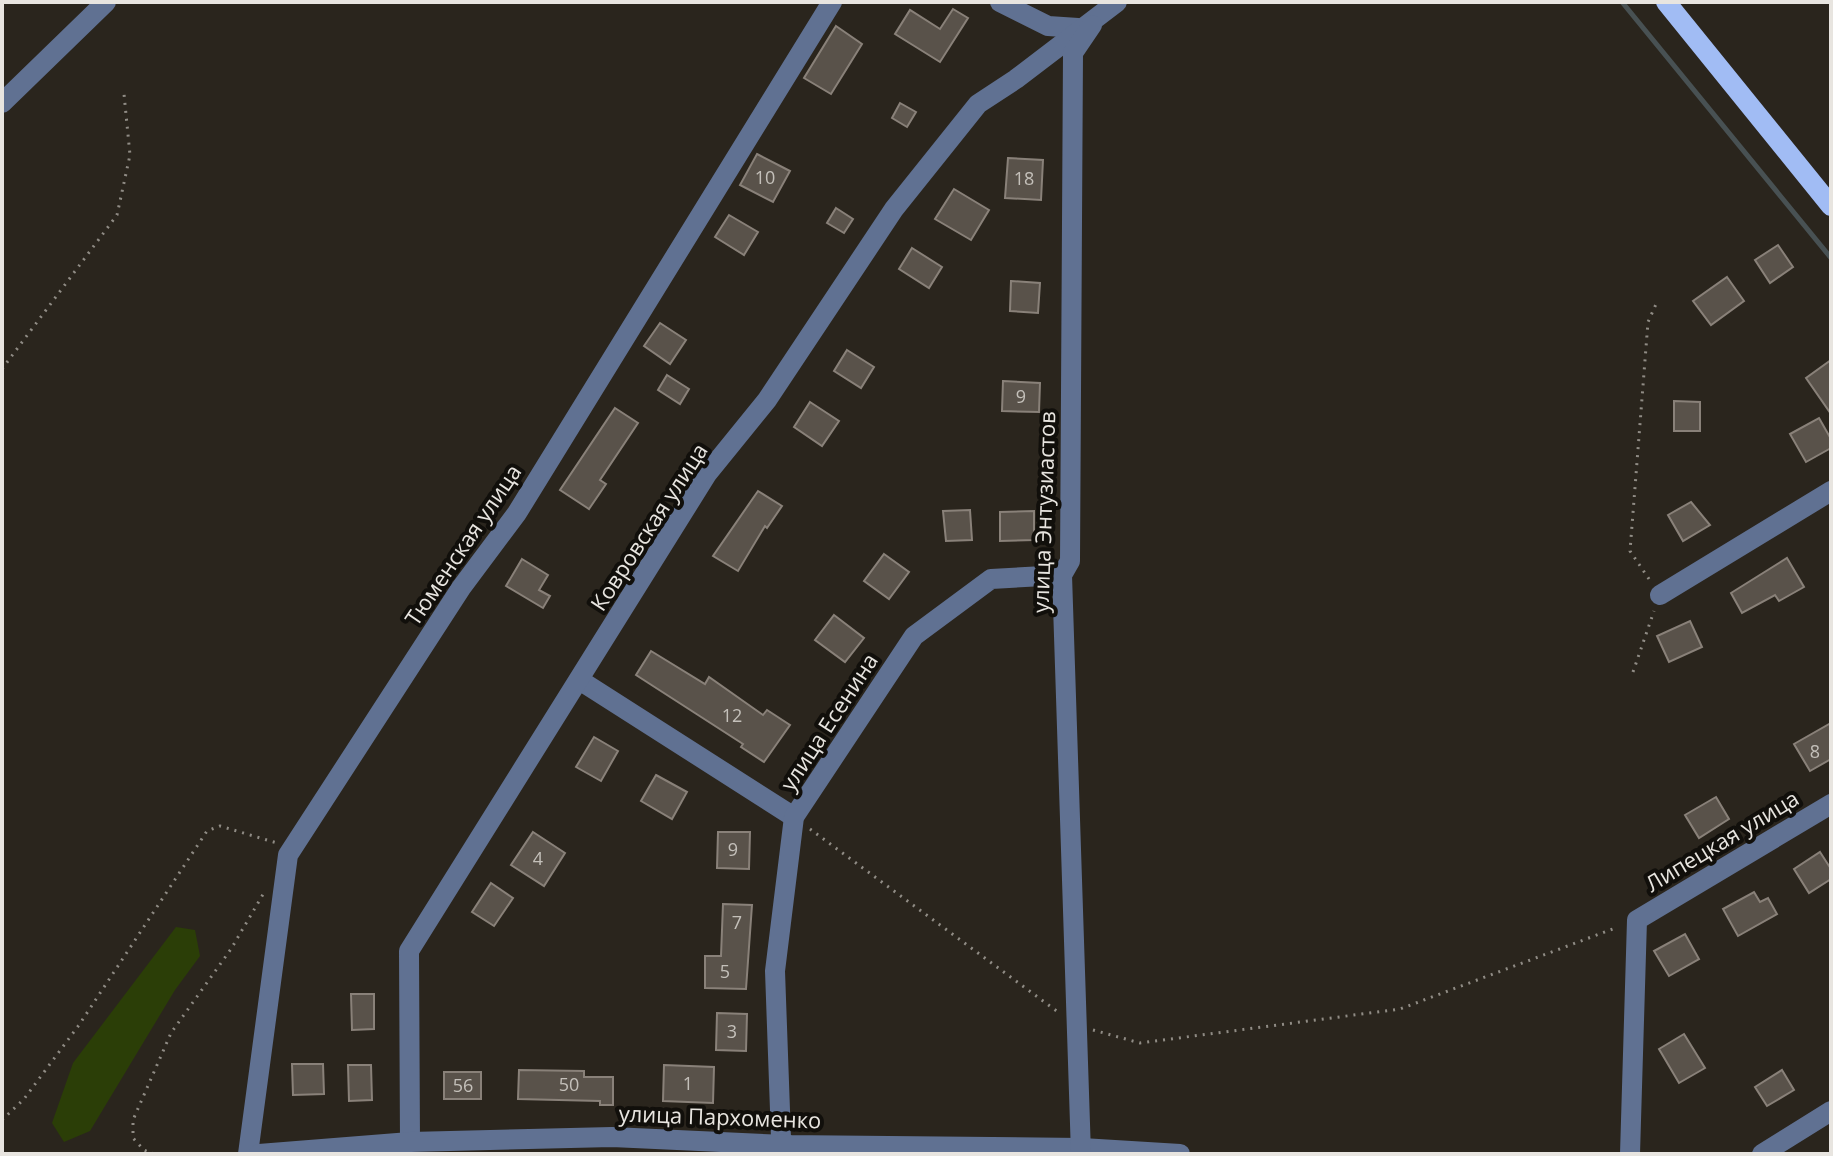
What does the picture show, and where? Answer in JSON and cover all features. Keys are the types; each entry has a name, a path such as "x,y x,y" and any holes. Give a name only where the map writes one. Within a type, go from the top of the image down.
{"main road":[{"path":"1666,2 1831,206"}],"street":[{"path":"2,103 106,2"},
{"name":"Тюменская улица","path":"248,1154 288,855 461,588 517,513 832,2"},
{"path":"1000,2 1039,24 1061,30 1086,25"},
{"name":"Ковровская улица","path":"410,1142 409,951 581,681 707,474 767,400 894,209 978,104 1117,2"},
{"name":"улица Энтузиастов","path":"1082,1151 1062,575 1070,561 1073,53 1086,25"},
{"path":"1660,595 1831,491"},
{"name":"улица Есенина","path":"786,1145 781,1138 775,971 794,817 914,636 991,579 1062,575"},
{"path":"581,681 794,817"},
{"name":"Липецкая улица","path":"1637,920 1831,804"},
{"path":"1630,1154 1637,920"},
{"path":"1762,1154 1831,1111"},
{"name":"улица Пархоменко","path":"259,1154 410,1142 612,1137 786,1145 1180,1154"}],"path":[{"path":"2,369 117,215 130,155 124,94"},
{"path":"1633,672 1660,595 1630,551 1648,322 1657,302"},
{"path":"794,817 1078,1026 1140,1043 1400,1009 1637,920"},
{"path":"2,1120 24,1099 79,1025 207,831 220,826 238,831 278,843 288,855"},
{"path":"154,1154 133,1138 133,1120 141,1099 171,1033 231,949 267,888"}],"green space":[{"path":"176,927 195,930 200,956 175,990 90,1131 64,1142 52,1123 73,1063"}],"building":[{"path":"953,9 968,18 940,62 895,34 910,10 940,29"},
{"path":"836,26 862,44 831,94 804,78"},
{"path":"900,103 916,112 907,127 892,118"},
{"path":"757,154 790,171 773,202 740,185"},
{"path":"1008,158 1043,160 1041,200 1005,198"},
{"path":"954,189 989,210 971,240 935,219"},
{"path":"836,208 853,219 844,233 827,223"},
{"path":"729,215 758,232 744,255 715,237"},
{"path":"1778,245 1793,267 1770,283 1755,260"},
{"path":"912,248 942,267 929,288 899,269"},
{"path":"1727,277 1744,301 1711,325 1693,301"},
{"path":"1011,281 1040,283 1038,313 1010,311"},
{"path":"660,323 686,340 670,364 644,346"},
{"path":"847,350 874,367 861,388 834,371"},
{"path":"1831,360 1831,414 1806,378"},
{"path":"667,375 689,389 680,404 658,390"},
{"path":"1003,381 1040,383 1039,412 1002,411"},
{"path":"1674,401 1700,402 1700,431 1674,431"},
{"path":"810,402 839,421 822,446 794,427"},
{"path":"615,408 638,423 600,480 606,484 589,509 560,490"},
{"path":"1819,418 1831,439 1831,448 1806,462 1790,434"},
{"path":"758,491 782,506 767,528 765,526 738,571 713,556"},
{"path":"1691,502 1710,525 1683,541 1668,515"},
{"path":"970,510 972,540 946,541 943,511"},
{"path":"1034,511 1034,540 1000,541 1000,512"},
{"path":"884,554 909,572 889,599 864,581"},
{"path":"1787,558 1804,587 1779,601 1775,595 1742,613 1731,593"},
{"path":"522,559 548,575 539,590 550,596 543,608 506,586"},
{"path":"834,615 864,638 845,662 815,640"},
{"path":"1690,621 1702,647 1669,662 1657,636"},
{"path":"651,651 705,684 709,677 763,715 767,710 790,725 764,762 741,747 743,744 636,675"},
{"path":"1831,723 1831,759 1810,771 1794,744"},
{"path":"594,737 618,751 601,781 576,767"},
{"path":"656,775 687,792 672,819 641,801"},
{"path":"1716,797 1729,819 1699,838 1685,815"},
{"path":"533,832 565,853 544,886 511,865"},
{"path":"718,832 750,832 749,869 717,868"},
{"path":"1820,852 1831,869 1831,879 1809,893 1794,869"},
{"path":"491,883 513,898 494,926 472,912"},
{"path":"1754,892 1760,902 1768,898 1777,914 1738,936 1723,909"},
{"path":"723,904 752,905 746,989 705,988 705,956 721,956"},
{"path":"1685,934 1699,959 1669,976 1654,951"},
{"path":"351,994 374,994 374,1029 352,1030"},
{"path":"717,1013 747,1014 746,1051 716,1050"},
{"path":"1684,1034 1705,1068 1679,1083 1659,1049"},
{"path":"292,1064 323,1064 324,1094 293,1095"},
{"path":"348,1065 371,1065 372,1100 349,1101"},
{"path":"664,1065 714,1067 713,1103 663,1101"},
{"path":"519,1070 584,1071 584,1077 613,1077 613,1105 600,1105 600,1101 518,1099"},
{"path":"1782,1070 1794,1090 1767,1106 1755,1087"},
{"path":"444,1072 481,1072 481,1099 444,1099"}],"waterway":[{"path":"1622,2 1831,258"}]}
